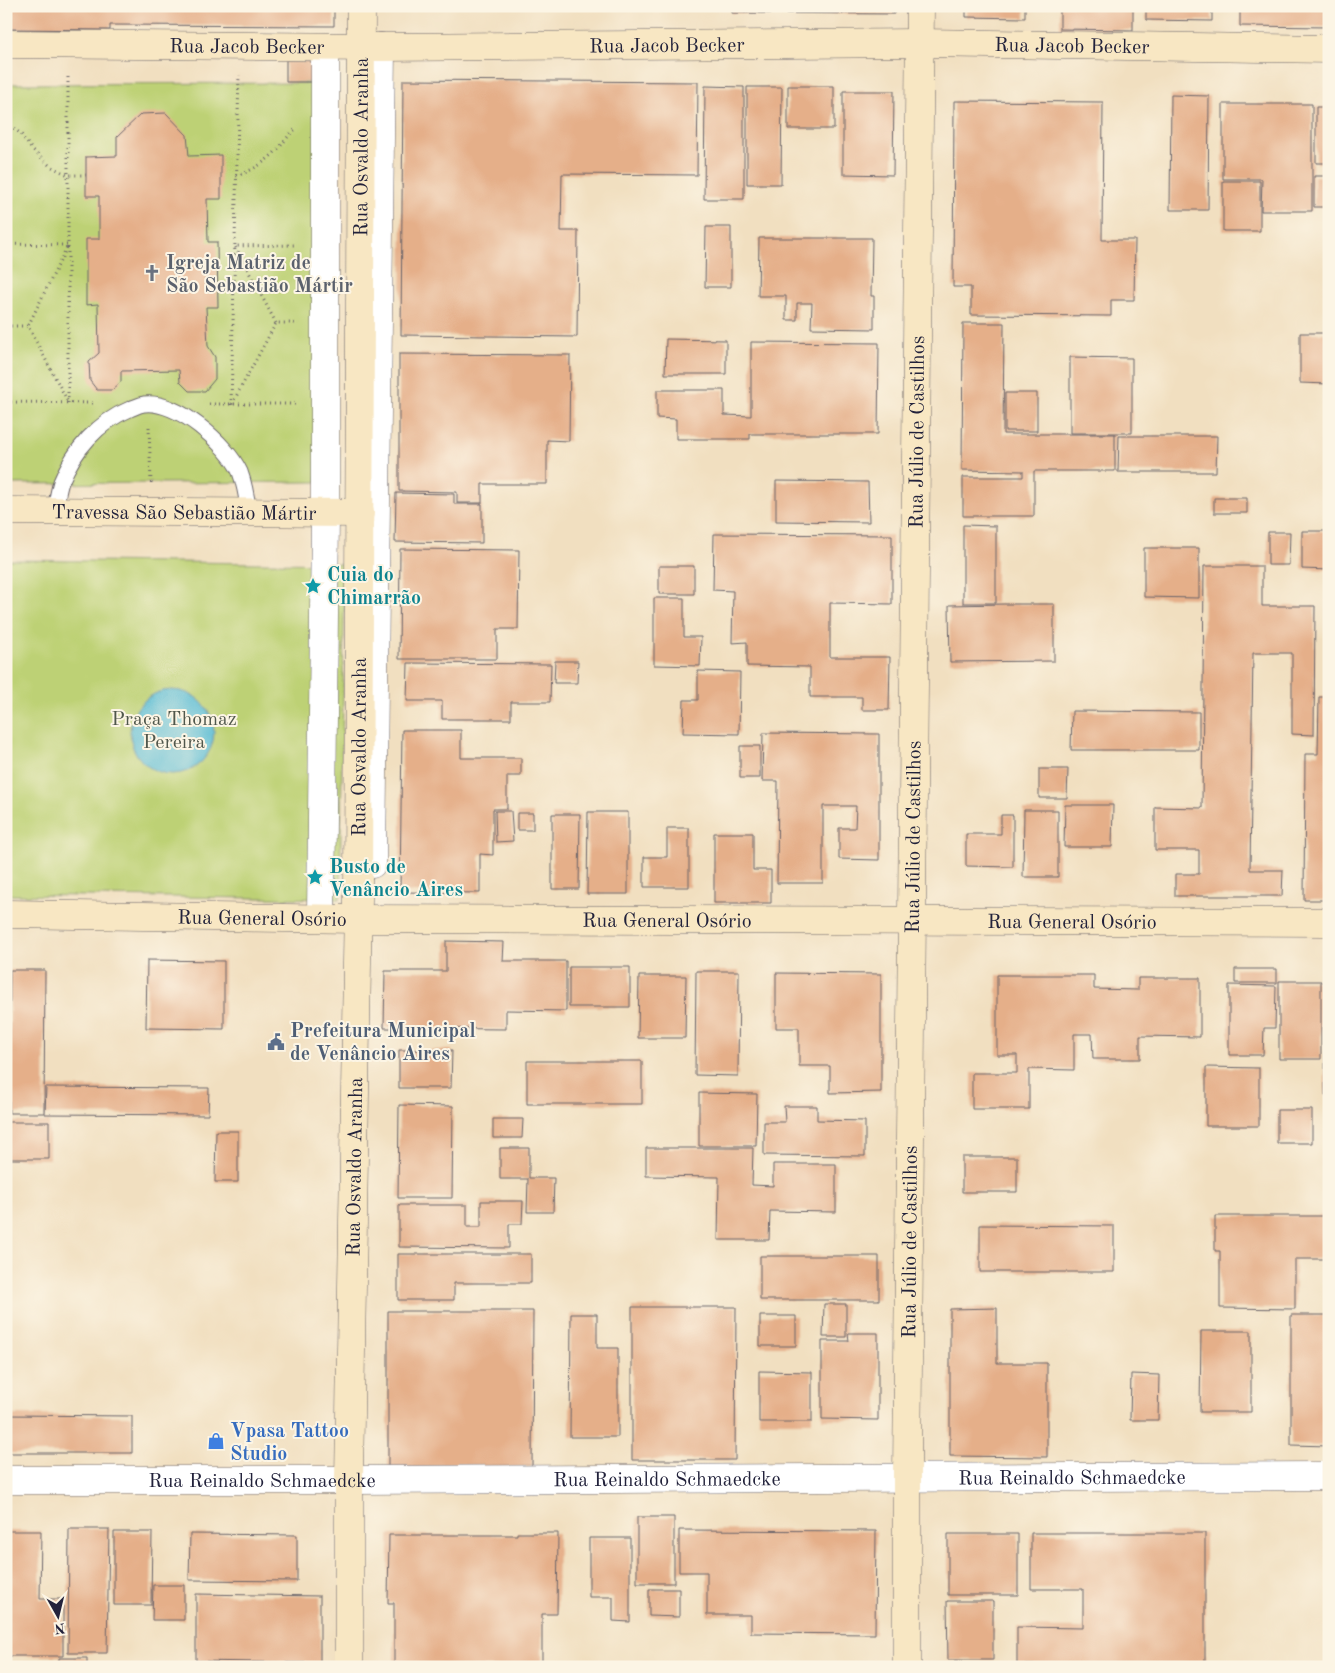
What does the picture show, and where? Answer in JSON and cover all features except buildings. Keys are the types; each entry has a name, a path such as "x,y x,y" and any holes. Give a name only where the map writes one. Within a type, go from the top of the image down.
{"street":[{"name":"Rua Osvaldo Aranha","path":"349,1667 349,1480 364,918 360,513 371,47 361,6"},
{"name":"Rua Júlio de Castilhos","path":"907,1667 920,6"},
{"name":"Rua Jacob Becker","path":"6,44 371,47 920,44 1329,49"},
{"path":"320,918 325,513 325,47"},
{"path":"364,918 371,47"},
{"name":"Travessa São Sebastião Mártir","path":"6,511 360,513"},
{"name":"Rua General Osório","path":"6,914 320,918 1329,922"},
{"name":"Rua Reinaldo Schmaedcke","path":"6,1480 1329,1476"}],"lane":[{"path":"54,512 61,483 81,446 97,430 119,414 142,404 173,410 198,425 222,445 239,471 245,486 249,512"}],"path":[{"path":"28,326 68,403 68,45"},
{"path":"240,46 231,405 276,323"},
{"path":"236,176 249,173 278,149 287,136 310,118 324,112"},
{"path":"6,122 21,134 30,147 50,166 68,175 86,175"},
{"path":"6,244 68,244"},
{"path":"28,326 68,244"},
{"path":"235,246 324,244"},
{"path":"235,246 276,323"},
{"path":"276,323 324,323"},
{"path":"6,326 28,326"},
{"path":"148,404 152,512"}],"green space":[{"path":"316,83 317,482 6,484 6,84"},
{"name":"Praça Thomaz Pereira","path":"6,560 345,564 340,899 6,895"}],"water":[{"path":"164,690 180,690 196,697 207,708 214,724 211,748 202,762 196,767 180,774 164,774 148,767 137,756 130,740 130,724 137,708 148,697"}],"place":[{"name":"Igreja Matriz de São Sebastião Mártir","path":"152,273"},
{"name":"Cuia do Chimarrão","path":"313,586"},
{"name":"Busto de Venâncio Aires","path":"315,877"},
{"name":"Prefeitura Municipal de Venâncio Aires","path":"276,1042"},
{"name":"Vpasa Tattoo Studio","path":"216,1441"}]}
